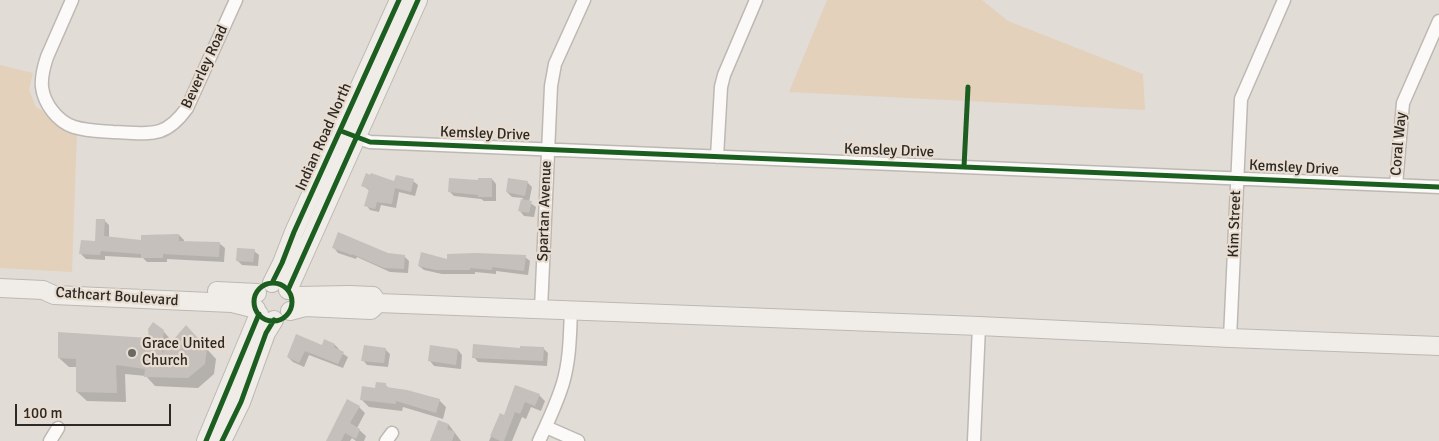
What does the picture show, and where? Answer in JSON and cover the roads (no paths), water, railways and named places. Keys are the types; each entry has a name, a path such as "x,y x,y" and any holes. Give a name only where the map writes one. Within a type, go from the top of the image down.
{"main road":[{"name":"Indian Road North","path":"285,294 276,276 399,0"},
{"name":"Indian Road North","path":"285,294 418,0"},
{"name":"Cathcart Boulevard","path":"0,288 43,290 53,285 261,309"},
{"path":"206,441 261,309 264,285 285,294 303,296 349,294 373,296 378,303 542,308 1439,346"},
{"path":"261,309 283,318 285,294"},
{"path":"222,441 241,402 266,333 261,309"}],"street":[{"name":"Beverley Road","path":"72,0 46,57 42,86 48,103 59,118 73,127 92,131 148,134 160,132 170,127 187,108 236,0"},
{"name":"Spartan Avenue","path":"542,308 551,86 555,64 584,0"},
{"path":"717,157 721,87 724,75 756,0"},
{"name":"Kim Street","path":"1230,338 1241,99 1284,0"},
{"name":"Coral Way","path":"1396,185 1403,103 1439,21"},
{"name":"Kemsley Drive","path":"341,131 370,142 1439,187"},
{"path":"540,441 565,375 571,310"},
{"path":"974,441 979,326"},
{"path":"546,427 578,441"},
{"path":"50,441 58,428"}],"place":[{"name":"Grace United Church","path":"132,353"}]}
